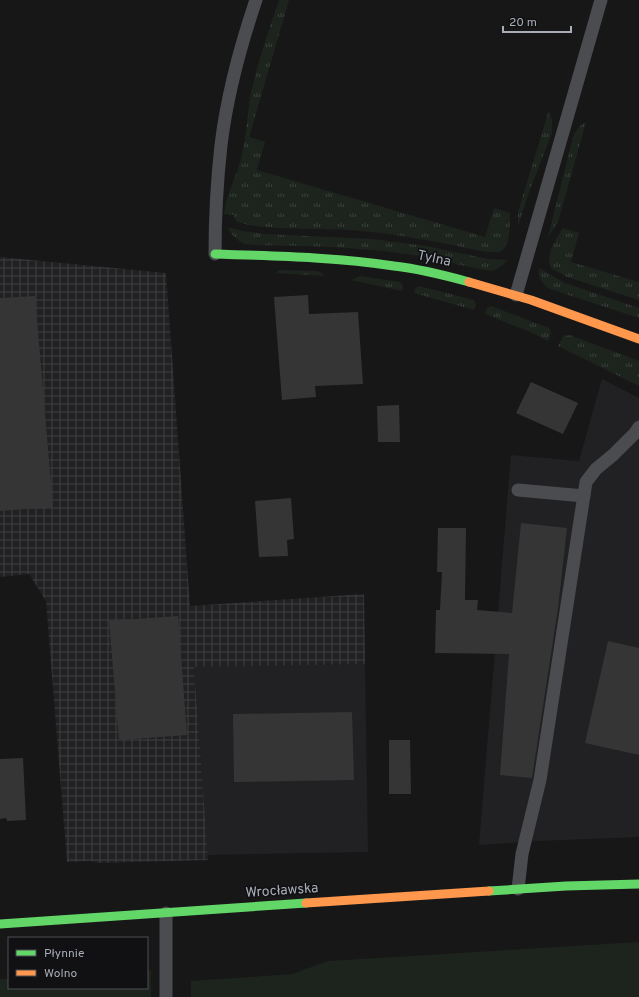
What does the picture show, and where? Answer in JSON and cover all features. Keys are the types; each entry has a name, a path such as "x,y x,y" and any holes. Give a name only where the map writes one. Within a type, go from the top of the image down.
{"street":[{"name":"Tylna","path":"214,254 321,258 373,263 419,270 467,281 516,295 639,339"},
{"name":"Wrocławska","path":"566,886 632,875"},
{"name":"Wrocławska","path":"0,924 518,889 639,884"}],"lane":[{"path":"214,254 217,187 221,144 237,63 256,0"},
{"path":"516,295 601,0"},
{"path":"518,889 522,854 540,780 586,482 596,468 613,455 639,427"},
{"path":"518,490 584,496"},
{"path":"166,913 166,997"}],"shaded area":[{"path":"0,257 166,273 190,606 364,594 365,664 194,667 208,860 98,863 91,861 67,862 46,601 29,574 0,577"},
{"path":"602,379 639,398 639,837 479,845 511,455 579,461"},
{"path":"365,664 368,852 207,855 194,666"}],"green space":[{"path":"279,0 289,0 249,137 265,142 257,170 485,237 494,208 510,213 508,241 503,250 499,252 486,252 384,233 338,229 255,226 243,224 235,220 234,215 224,214 227,200 241,159 250,98 256,73"},
{"path":"549,110 552,120 552,133 529,192 518,226 518,212"},
{"path":"586,122 558,222 548,237 573,137 578,128"},
{"path":"228,228 265,234 372,239 426,246 488,259 508,260 499,268 492,271 420,256 391,252 333,247 249,244 243,243 236,239"},
{"path":"563,228 579,233 571,262 639,282 639,300 567,277 551,268 549,257 550,252"},
{"path":"539,268 565,283 639,308 639,318 550,289 541,280"},
{"path":"279,270 316,271 325,276 276,273"},
{"path":"360,276 400,282 403,286 402,291 351,280"},
{"path":"419,286 474,300 476,304 474,310 414,293 415,289"},
{"path":"491,306 549,328 551,333 548,341 528,331 485,314 487,308"},
{"path":"570,335 639,361 639,386 558,346 563,336"},
{"path":"639,942 639,997 191,997 191,981 292,974 328,961"},
{"path":"148,970 151,970 151,997 0,997 0,979 8,979 8,989 148,989"}],"building":[{"path":"308,295 309,314 358,312 363,384 315,386 316,397 282,400 274,297"},
{"path":"35,296 53,507 0,511 0,298"},
{"path":"531,382 578,403 563,434 516,413"},
{"path":"399,405 400,442 378,442 377,406"},
{"path":"291,498 294,539 287,540 288,556 259,557 255,501"},
{"path":"521,523 567,528 558,608 532,778 500,775 509,654 435,653 436,610 440,610 442,572 437,572 438,528 466,528 465,600 478,600 477,610 512,613"},
{"path":"178,616 187,735 119,740 109,621"},
{"path":"608,641 639,648 639,755 585,743"},
{"path":"352,712 354,780 234,782 233,714"},
{"path":"389,740 410,740 411,794 389,794"},
{"path":"23,758 26,820 7,821 6,818 0,819 0,759"}],"traffic: fast":[{"path":"215,254 305,257 372,263 404,267 469,282"},
{"path":"489,891 566,886 639,884"},
{"path":"0,924 306,903"}],"traffic: slow":[{"path":"469,282 531,300 639,339"},
{"path":"306,903 489,891"}]}
